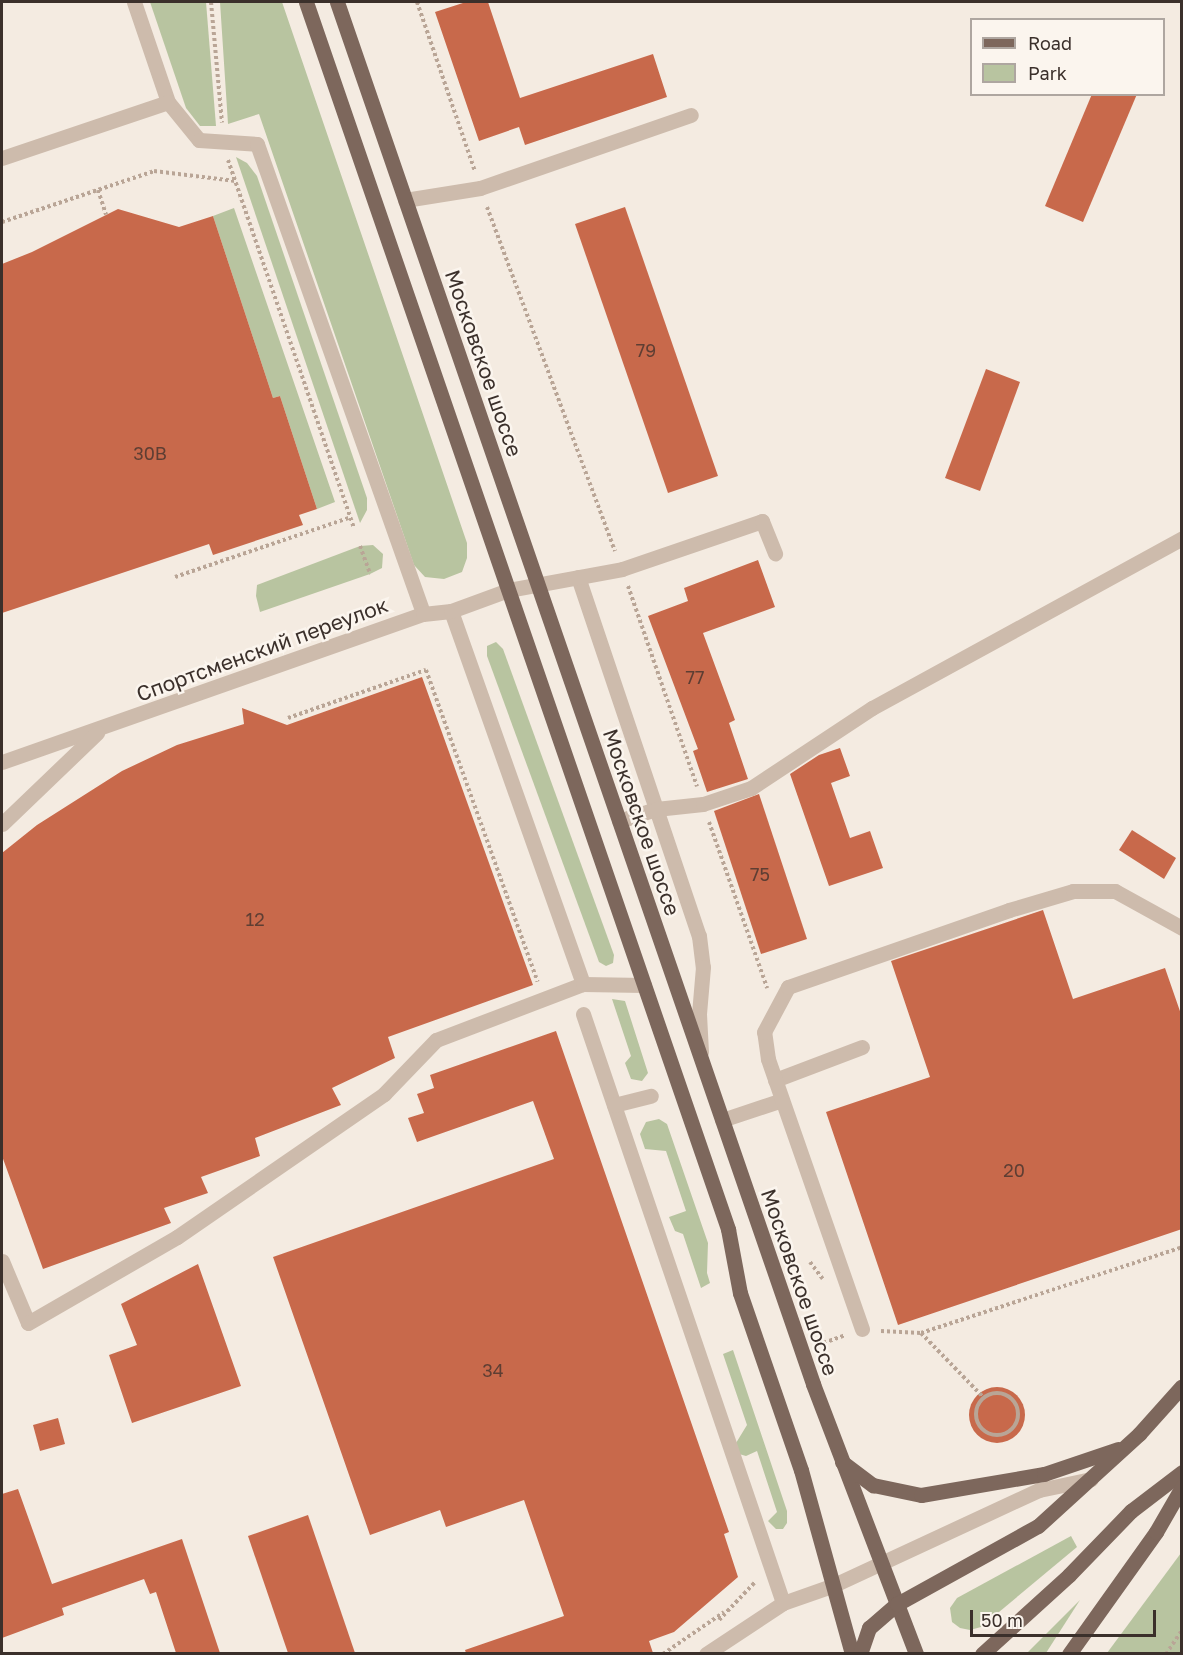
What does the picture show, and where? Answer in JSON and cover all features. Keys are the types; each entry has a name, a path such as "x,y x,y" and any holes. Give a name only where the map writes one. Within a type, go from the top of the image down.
{"main road":[{"path":"306,2 728,1228 747,1315 801,1470 852,1653"},
{"name":"Московское шоссе","path":"337,2 840,1460 916,1653"},
{"path":"860,1653 869,1628 897,1604 1038,1526 1124,1447 1182,1386"},
{"path":"840,1460 873,1485 921,1495 1044,1474 1124,1447"},
{"path":"982,1653 1069,1575 1131,1511 1182,1472"},
{"path":"1069,1653 1156,1532 1182,1487"}],"street":[{"path":"134,2 168,102 199,140 257,144 423,614"},
{"path":"2,158 168,102"},
{"path":"405,200 480,188 691,115"},
{"name":"Спортсменский переулок","path":"2,762 423,614 451,611 508,590 622,569 762,521 775,553"},
{"path":"619,821 656,808 703,804 751,788 872,708 1182,538"},
{"path":"578,578 699,936 703,967 699,1014 701,1058"},
{"path":"451,611 583,984"},
{"path":"2,824 100,729"},
{"path":"862,1329 768,1059 764,1032 788,987 998,914 1073,891 1115,891 1182,928"},
{"path":"2,1261 28,1323 177,1237 384,1094 436,1040 583,984 644,985"},
{"path":"583,1014 783,1604"},
{"path":"775,1080 862,1047"},
{"path":"614,1105 651,1096"},
{"path":"722,1120 782,1100"},
{"path":"719,1649 783,1604 834,1585 1039,1490 1091,1479"}],"path":[{"path":"211,2 224,142 235,181 354,528"},
{"path":"417,2 480,188 622,569 775,1012"},
{"path":"2,222 154,171 235,181"},
{"path":"98,190 106,215"},
{"path":"175,578 351,518"},
{"path":"360,546 370,574"},
{"path":"288,718 426,670 540,987"},
{"path":"402,671 405,678"},
{"path":"862,1329 921,1333 1182,1247"},
{"path":"879,1320 883,1331"},
{"path":"921,1333 983,1397"},
{"path":"999,1393 1013,1400 1018,1417 1010,1431 996,1436 987,1434 979,1427 975,1413 983,1397 999,1393"},
{"path":"719,1649 713,1635 718,1621 771,1567"},
{"path":"663,1653 727,1610"},
{"path":"1166,1653 1182,1630"}],"green space":[{"path":"150,2 206,2 216,126 200,126 186,108"},
{"path":"220,2 282,2 467,543 467,558 462,572 444,579 425,577 414,565 259,114 228,124"},
{"path":"236,157 247,163 257,176 367,498 367,510 360,523"},
{"path":"234,208 335,502 317,509 280,396 273,398 213,216"},
{"path":"373,545 383,554 382,568 260,612 256,596 257,585 360,546"},
{"path":"496,642 503,649 614,955 613,963 606,966 599,962 487,656 487,646"},
{"path":"612,999 625,1001 648,1073 642,1081 631,1079 625,1063 631,1056"},
{"path":"659,1119 667,1124 708,1243 707,1273 710,1283 701,1288 683,1234 675,1231 669,1217 686,1211 666,1151 645,1149 640,1134 646,1122"},
{"path":"733,1350 787,1511 787,1523 783,1529 776,1529 768,1521 777,1512 757,1451 746,1456 739,1454 736,1443 747,1425 723,1354"},
{"path":"1071,1536 1077,1547 981,1627 970,1630 960,1628 952,1622 950,1608 957,1598"},
{"path":"1181,1553 1181,1653 1107,1653"},
{"path":"1080,1600 1046,1653 1027,1653"}],"building":[{"path":"466,2 488,2 520,98 653,54 667,97 525,145 519,127 479,141 435,12"},
{"path":"1091,96 1136,96 1083,222 1045,206"},
{"path":"625,207 718,476 668,493 575,224"},
{"path":"118,209 179,227 213,216 273,398 280,396 317,509 299,515 303,525 213,555 209,544 2,613 2,264 32,252"},
{"path":"986,369 1020,382 980,491 945,478"},
{"path":"758,560 775,607 703,633 735,720 729,723 748,779 707,792 693,751 698,749 648,616 688,601 684,588"},
{"path":"422,677 533,985 388,1037 395,1058 332,1088 341,1105 255,1138 260,1156 201,1177 208,1193 164,1208 171,1223 43,1269 2,1156 2,853 37,825 122,771 177,745 244,724 242,708 287,725"},
{"path":"840,748 850,776 831,783 850,838 870,831 883,868 829,886 790,774 819,755"},
{"path":"759,794 807,939 761,954 714,811"},
{"path":"1132,830 1176,858 1164,879 1119,850"},
{"path":"1043,910 1073,999 1165,968 1182,1017 1182,1229 898,1325 826,1112 930,1077 891,961"},
{"path":"556,1031 729,1532 724,1534 738,1577 674,1632 649,1641 653,1653 466,1653 465,1650 564,1616 524,1500 446,1527 440,1510 370,1535 273,1257 554,1159 533,1101 417,1142 408,1118 424,1113 417,1094 434,1088 430,1075"},
{"path":"198,1264 241,1386 132,1423 109,1355 137,1345 121,1304"},
{"path":"991,1387 1003,1387 1013,1391 1021,1399 1025,1415 1021,1431 1013,1439 1003,1443 991,1443 981,1439 973,1431 969,1421 969,1409 973,1399 981,1391"},
{"path":"58,1418 65,1444 40,1451 33,1425"},
{"path":"18,1489 52,1584 182,1539 220,1653 176,1653 156,1592 150,1594 144,1579 62,1608 64,1615 2,1638 2,1494"},
{"path":"308,1515 355,1653 288,1653 248,1536"}]}
